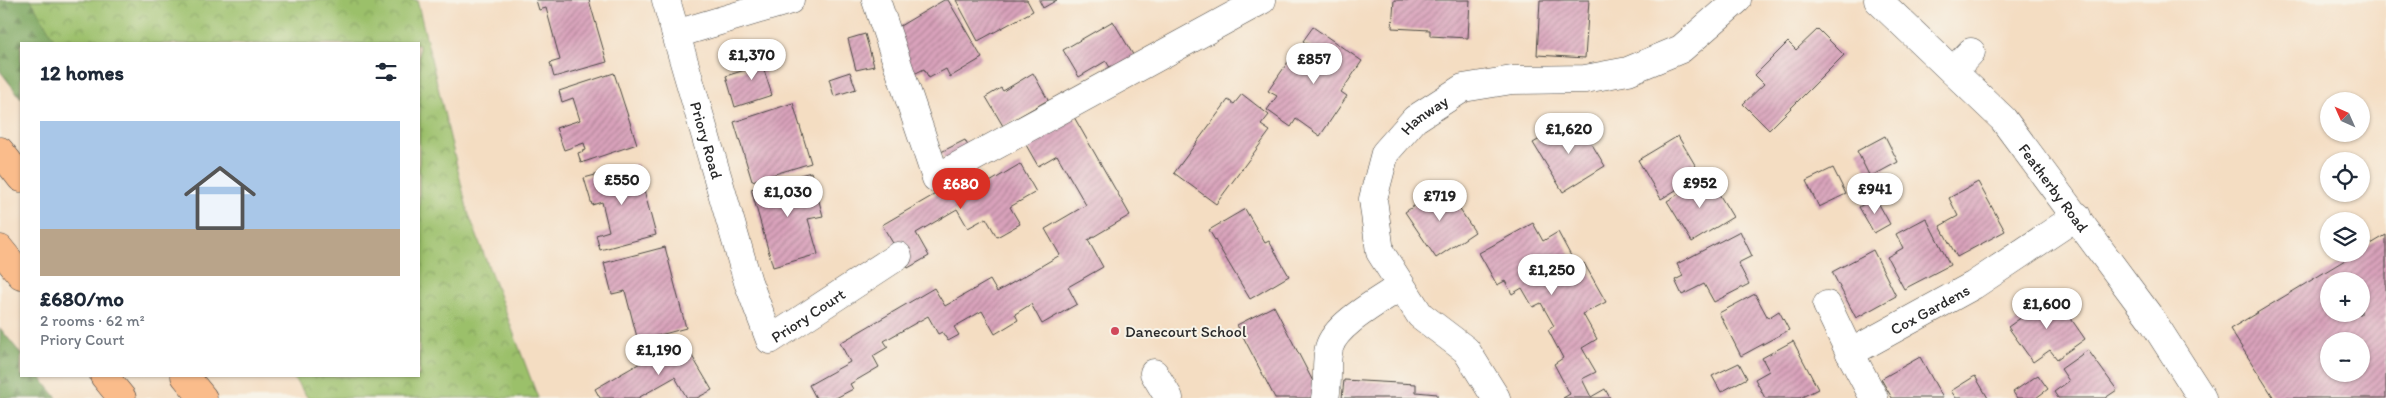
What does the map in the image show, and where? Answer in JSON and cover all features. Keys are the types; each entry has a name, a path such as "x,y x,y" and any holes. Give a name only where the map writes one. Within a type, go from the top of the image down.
{"main road":[{"path":"0,151 20,177"},
{"path":"0,249 20,274"},
{"path":"105,377 122,398"},
{"path":"186,377 203,398"}],"street":[{"name":"Priory Road","path":"666,0 748,282"},
{"path":"676,34 790,0"},
{"path":"876,0 936,178 1262,0"},
{"name":"Hanway","path":"1496,398 1466,350 1420,315 1380,252 1373,199 1385,153 1416,119 1463,88 1512,80 1585,79 1628,71 1681,49 1737,0"},
{"name":"Featherby Road","path":"1878,0 1962,62 2076,216 2160,315 2202,398"},
{"name":"Cox Gardens","path":"1850,353 1974,285 2076,216"},
{"name":"Priory Court","path":"748,282 770,340 898,256"},
{"path":"1325,398 1328,385 1329,347 1345,324 1401,286"},
{"path":"1826,305 1874,398"},
{"path":"1154,373 1169,398"}],"green space":[{"path":"0,0 87,0 121,42 20,42 20,97 0,71"},
{"path":"31,0 417,0 468,212 538,398 308,398 293,377 420,377 420,42 56,42"},
{"path":"0,328 20,353 20,377 40,377 57,398 0,398"}],"building":[{"path":"536,0 589,0 607,62 554,77 550,63 560,60 546,8 539,10"},
{"path":"944,0 948,0 982,58 950,77 946,69 929,78 924,69 912,75 888,33"},
{"path":"956,0 1027,0 1033,11 978,41"},
{"path":"1039,0 1057,0 1043,8"},
{"path":"1394,0 1470,0 1468,38 1430,36 1430,30 1392,28"},
{"path":"1540,0 1589,0 1585,58 1537,55"},
{"path":"1113,21 1135,58 1112,71 1106,61 1079,77 1063,50"},
{"path":"1313,27 1362,61 1341,92 1347,96 1320,136 1296,119 1291,127 1267,110 1277,96 1268,91 1290,59 1304,69 1316,50 1303,41"},
{"path":"1818,29 1844,55 1769,130 1743,104 1764,84 1755,75 1788,42 1796,50"},
{"path":"865,34 874,66 856,70 848,39"},
{"path":"771,52 776,66 764,70 772,95 735,107 726,76 754,67 751,58"},
{"path":"850,72 856,89 834,96 829,79"},
{"path":"614,73 637,144 581,163 578,153 586,150 584,143 564,150 556,128 580,120 573,98 562,102 559,91"},
{"path":"1033,73 1048,100 1003,126 986,97 1001,88 1003,91"},
{"path":"1242,94 1269,115 1261,125 1270,131 1216,204 1174,173 1228,100 1234,104"},
{"path":"793,103 811,163 752,181 734,122"},
{"path":"1070,110 1130,215 1088,240 1103,267 1068,287 1077,304 1042,324 1031,304 1015,314 1018,320 995,334 982,311 954,327 959,335 948,341 942,332 938,334 928,316 884,341 888,347 873,356 879,367 850,384 853,389 836,398 816,398 809,385 850,362 840,343 934,288 945,306 990,280 997,292 1060,255 1045,229 1086,205 1057,155 1038,166 1022,138"},
{"path":"1576,118 1605,166 1563,192 1533,143"},
{"path":"1678,136 1701,175 1661,199 1638,160"},
{"path":"1885,136 1898,162 1870,177 1857,151"},
{"path":"965,140 970,150 946,163 941,152"},
{"path":"637,164 656,235 600,250 596,235 609,231 602,202 592,205 584,178"},
{"path":"1020,164 1036,192 1010,207 1020,224 997,237 986,218 968,228 957,209 916,233 929,256 908,268 882,225 970,174 978,189"},
{"path":"1833,168 1846,194 1819,207 1806,181"},
{"path":"811,172 823,216 808,219 818,254 773,267 751,189"},
{"path":"1708,176 1733,217 1692,242 1667,201"},
{"path":"1978,182 2005,231 1957,257 1940,226 1958,216 1949,198"},
{"path":"1444,186 1475,232 1436,258 1405,212"},
{"path":"1875,197 1890,224 1874,233 1859,207"},
{"path":"1245,209 1265,243 1269,241 1289,276 1250,299 1209,230"},
{"path":"1926,218 1950,265 1904,289 1887,257 1903,248 1896,234"},
{"path":"1533,223 1543,241 1558,232 1577,267 1584,263 1606,302 1583,314 1597,339 1582,348 1596,372 1582,379 1591,397 1605,389 1610,398 1563,398 1570,394 1554,364 1563,358 1548,330 1554,326 1541,303 1533,307 1522,288 1512,294 1505,281 1497,285 1479,253"},
{"path":"1740,231 1752,256 1738,263 1749,284 1714,302 1704,284 1682,295 1675,280 1683,276 1677,264"},
{"path":"2386,235 2386,398 2274,398 2230,329 2320,275 2320,322 2370,322 2370,272 2325,272 2342,262 2370,262 2370,245"},
{"path":"665,247 686,328 638,341 625,291 612,294 604,263"},
{"path":"1873,250 1896,296 1856,318 1832,272"},
{"path":"1755,294 1768,318 1779,311 1789,330 1741,356 1719,313"},
{"path":"2054,294 2085,339 2057,359 2050,350 2033,362 2008,327"},
{"path":"1274,306 1320,395 1314,398 1275,398 1237,325"},
{"path":"682,339 712,390 697,398 687,398 675,377 638,398 600,398 595,389"},
{"path":"1793,341 1818,389 1800,398 1765,398 1755,379 1769,371 1762,358"},
{"path":"2088,350 2117,390 2105,398 2058,398 2054,392 2069,381 2061,369"},
{"path":"1920,357 1943,398 1892,398 1881,379"},
{"path":"1739,363 1747,378 1721,392 1712,376"},
{"path":"2038,375 2048,389 2036,398 2017,398 2013,392"},
{"path":"1975,376 1988,398 1956,398 1951,391"},
{"path":"1344,380 1416,384 1416,392 1437,394 1437,398 1342,398"}],"place":[{"name":"Danecourt School","path":"1115,331"}]}
